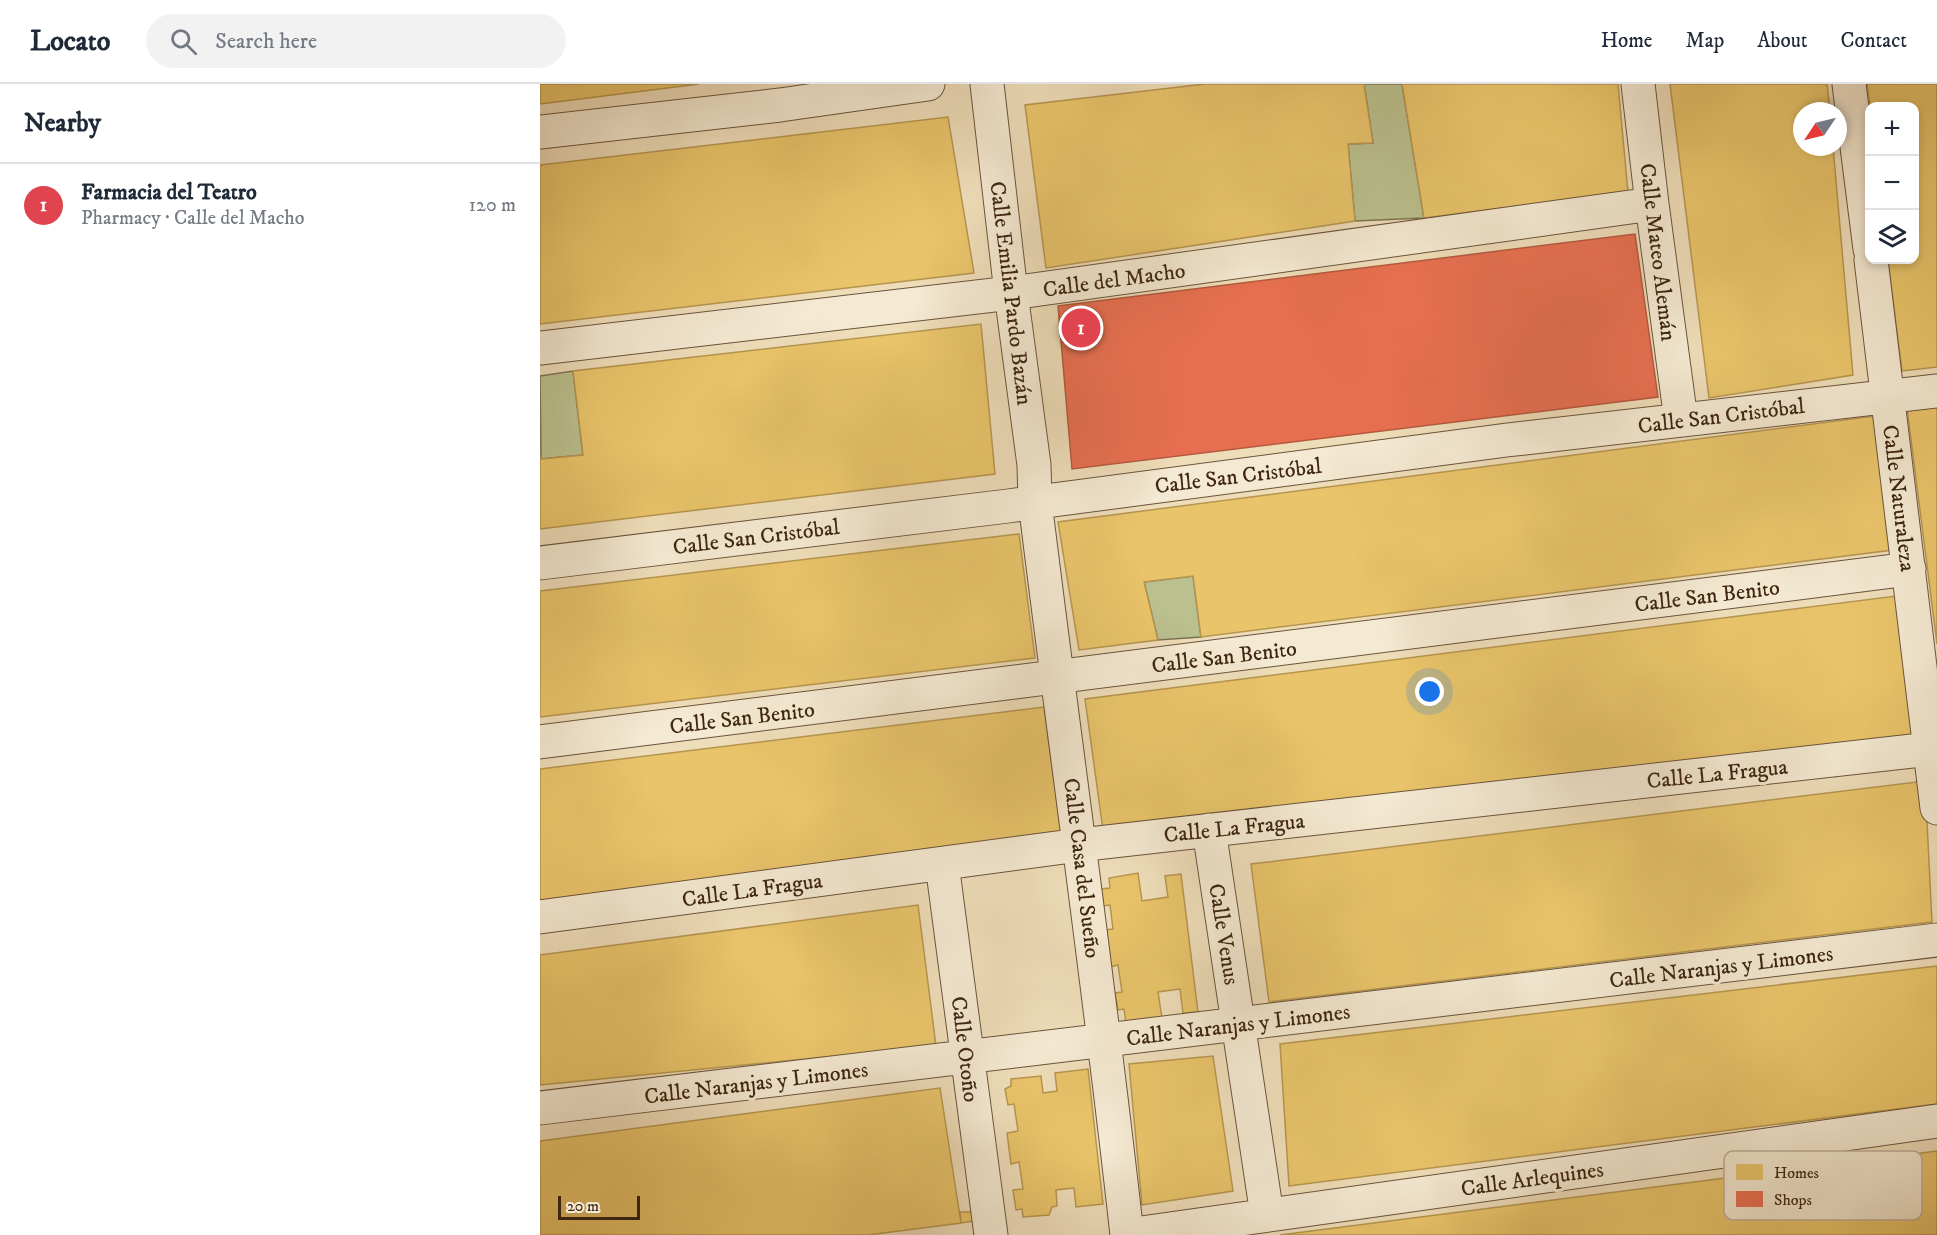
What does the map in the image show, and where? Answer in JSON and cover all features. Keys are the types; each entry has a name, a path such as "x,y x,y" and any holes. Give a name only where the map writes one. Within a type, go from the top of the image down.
{"street":[{"path":"540,132 778,94 928,84"},
{"name":"Calle Emilia Pardo Bazán","path":"987,84 1034,465 1035,502"},
{"name":"Calle Mateo Alemán","path":"1638,84 1681,420"},
{"path":"1849,84 1865,216"},
{"name":"Calle del Macho","path":"540,348 1011,293 1652,204"},
{"name":"Calle Naturaleza","path":"1871,264 1937,808"},
{"name":"Calle San Cristóbal","path":"540,563 1035,502 1507,440 1937,391"},
{"name":"Calle Casa del Sueño","path":"1035,502 1078,845 1106,1039 1127,1235"},
{"name":"Calle San Benito","path":"540,742 1909,569"},
{"name":"Calle La Fragua","path":"540,917 1078,845 1930,749"},
{"name":"Calle Venus","path":"1209,830 1267,1215"},
{"name":"Calle Otoño","path":"942,864 991,1235"},
{"name":"Calle Naranjas y Limones","path":"540,1108 1937,940"},
{"name":"Calle Arlequines","path":"1127,1235 1937,1121"}],"green space":[{"path":"1364,84 1402,84 1424,218 1355,221 1348,144 1373,143"},
{"path":"573,371 583,455 541,459 540,376"},
{"path":"1193,576 1201,637 1158,640 1144,582"}],"building: Homes":[{"path":"540,84 699,84 540,104"},
{"path":"1205,84 1364,84 1373,143 1348,144 1355,221 1046,268 1025,105"},
{"path":"1402,84 1618,84 1628,192 1424,218"},
{"path":"1670,84 1827,84 1829,102 1793,102 1793,156 1834,156 1853,375 1709,398"},
{"path":"1867,84 1937,84 1937,367 1902,371 1889,264 1919,264 1919,102 1869,102"},
{"path":"948,117 974,273 540,324 540,165"},
{"path":"981,324 995,474 540,529 540,456 541,459 583,455 573,371"},
{"path":"1937,406 1937,644 1907,408"},
{"path":"1875,416 1893,550 1201,637 1193,576 1144,582 1158,640 1079,650 1058,522"},
{"path":"1019,534 1035,658 540,717 540,591"},
{"path":"1896,596 1916,739 1103,830 1085,699"},
{"path":"1044,707 1062,840 540,904 540,769"},
{"path":"1925,781 1932,922 1269,1002 1251,864"},
{"path":"1138,873 1142,901 1168,897 1165,876 1181,874 1198,1012 1183,1013 1180,989 1158,992 1162,1018 1126,1023 1124,1009 1118,1010 1115,993 1122,992 1118,965 1110,967 1105,930 1113,929 1110,905 1102,906 1100,889 1110,888 1109,878"},
{"path":"918,905 936,1046 540,1085 540,955"},
{"path":"1937,966 1937,1104 1289,1186 1280,1044"},
{"path":"1213,1056 1233,1191 1142,1205 1129,1064"},
{"path":"1088,1069 1103,1204 1076,1207 1074,1188 1056,1190 1057,1206 1052,1207 1049,1215 1023,1217 1022,1209 1016,1210 1013,1190 1023,1189 1019,1162 1011,1164 1007,1133 1018,1131 1014,1104 1008,1105 1005,1089 1011,1086 1011,1079 1041,1076 1043,1093 1057,1091 1055,1073"},
{"path":"940,1088 961,1223 868,1235 540,1235 540,1141"},
{"path":"1937,1151 1937,1235 1280,1235 1724,1178 1724,1220 1922,1220 1922,1153"},
{"path":"960,1212 973,1212 974,1221 961,1223"}],"building: Shops":[{"path":"1635,234 1658,397 1072,469 1058,306"}],"place":[{"name":"Farmacia del Teatro","path":"1081,328"}]}
